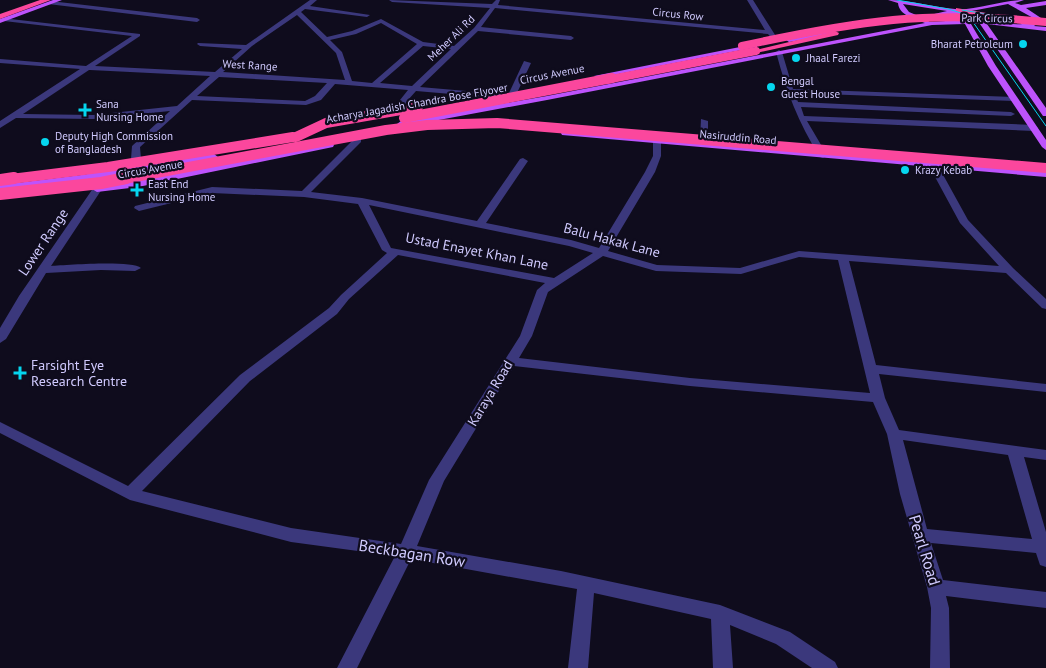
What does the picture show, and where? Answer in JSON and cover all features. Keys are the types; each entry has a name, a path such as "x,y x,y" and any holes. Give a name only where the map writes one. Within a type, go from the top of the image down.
{"highway":[{"path":"1,18 39,2 49,1"},
{"path":"957,11 1040,22"},
{"path":"296,137 326,123 883,21 952,17 1040,22"},
{"name":"Acharya Jagadish Chandra Bose Flyover","path":"0,180 108,167 296,137 524,96 756,51 835,33"},
{"path":"0,194 101,183 386,130 427,125 497,123 1046,168"}],"main road":[{"path":"1,18 49,1 58,0"},
{"path":"891,0 902,0 975,15 983,22 1046,114"},
{"name":"Park Circus","path":"902,0 900,4 901,9 920,19 932,23 968,25 988,30 1014,29 1040,22 1021,3"},
{"name":"Park Circus","path":"998,0 1007,2"},
{"name":"Circus Avenue","path":"0,176 136,159 498,96 776,42 920,19 1007,2 1046,3"},
{"path":"957,11 968,25 1046,147"},
{"path":"968,25 983,22 1040,22 1046,29"},
{"name":"Circus Avenue","path":"0,200 138,184 399,131 424,120 932,23"},
{"path":"402,113 424,120"},
{"name":"Acharya Jagadish Chandra Bose Flyover","path":"0,188 136,170 424,120"},
{"name":"Nasiruddin Road","path":"424,120 657,142 1046,174"}],"street":[{"path":"136,159 136,146 216,74 248,47 314,0"},
{"name":"Circus Row","path":"392,0 496,3 771,32"},
{"path":"750,0 776,42"},
{"path":"49,1 196,20"},
{"name":"Meher Ali Rd","path":"402,113 404,100 414,88 476,29 496,3"},
{"path":"305,7 366,15"},
{"path":"297,12 339,52 350,82"},
{"path":"0,124 90,68 138,35 1,18"},
{"path":"326,39 354,33 381,21 421,44 456,48"},
{"path":"476,29 571,38"},
{"path":"200,44 248,47"},
{"path":"375,84 421,44"},
{"path":"779,52 795,104 823,155"},
{"name":"West Range","path":"0,61 90,68 350,82 498,96"},
{"path":"513,93 527,63"},
{"path":"190,98 306,103 318,98 333,81"},
{"path":"790,91 1014,99"},
{"path":"795,104 1011,114"},
{"path":"14,116 93,117 179,108"},
{"path":"802,118 1034,128"},
{"path":"704,121 704,140"},
{"path":"304,194 358,140"},
{"name":"Karaya Road","path":"347,668 406,551 437,480 526,336 543,290 602,252 650,172 657,156 657,142"},
{"path":"479,225 523,161"},
{"path":"933,164 964,221 1009,270 1046,305"},
{"name":"Lower Range","path":"0,339 97,189"},
{"name":"Balu Hakak Lane","path":"139,208 212,190 304,194 362,201 571,243 656,268 741,271 799,254 1009,270"},
{"name":"Ustad Enayet Khan Lane","path":"362,201 387,250 556,282"},
{"path":"130,494 245,378 333,311 345,297 396,251"},
{"name":"Pearl Road","path":"843,258 878,398 894,434 920,535 936,587 940,608 940,668"},
{"path":"43,270 101,267 134,268"},
{"path":"509,361 690,382 878,398"},
{"path":"871,368 1046,388"},
{"name":"Beckbagan Row","path":"0,427 130,494 291,535 406,551 586,583 720,613 783,638 828,668"},
{"path":"894,434 1046,455"},
{"path":"920,535 1044,554 1014,450"},
{"path":"578,668 586,583"},
{"path":"936,587 1046,600"},
{"path":"720,613 723,668"}],"tram line":[{"path":"897,0 948,9 968,15 1046,126"},
{"path":"962,10 1046,24"}],"place":[{"name":"Bharat Petroleum","path":"1023,44"},
{"name":"Jhaal Farezi","path":"796,58"},
{"name":"Bengal Guest House","path":"771,87"},
{"name":"Sana Nursing Home","path":"85,110"},
{"name":"Deputy High Commission of Bangladesh","path":"45,142"},
{"name":"Krazy Kebab","path":"905,170"},
{"name":"East End Nursing Home","path":"137,190"},
{"name":"Farsight Eye Research Centre","path":"20,373"}]}
